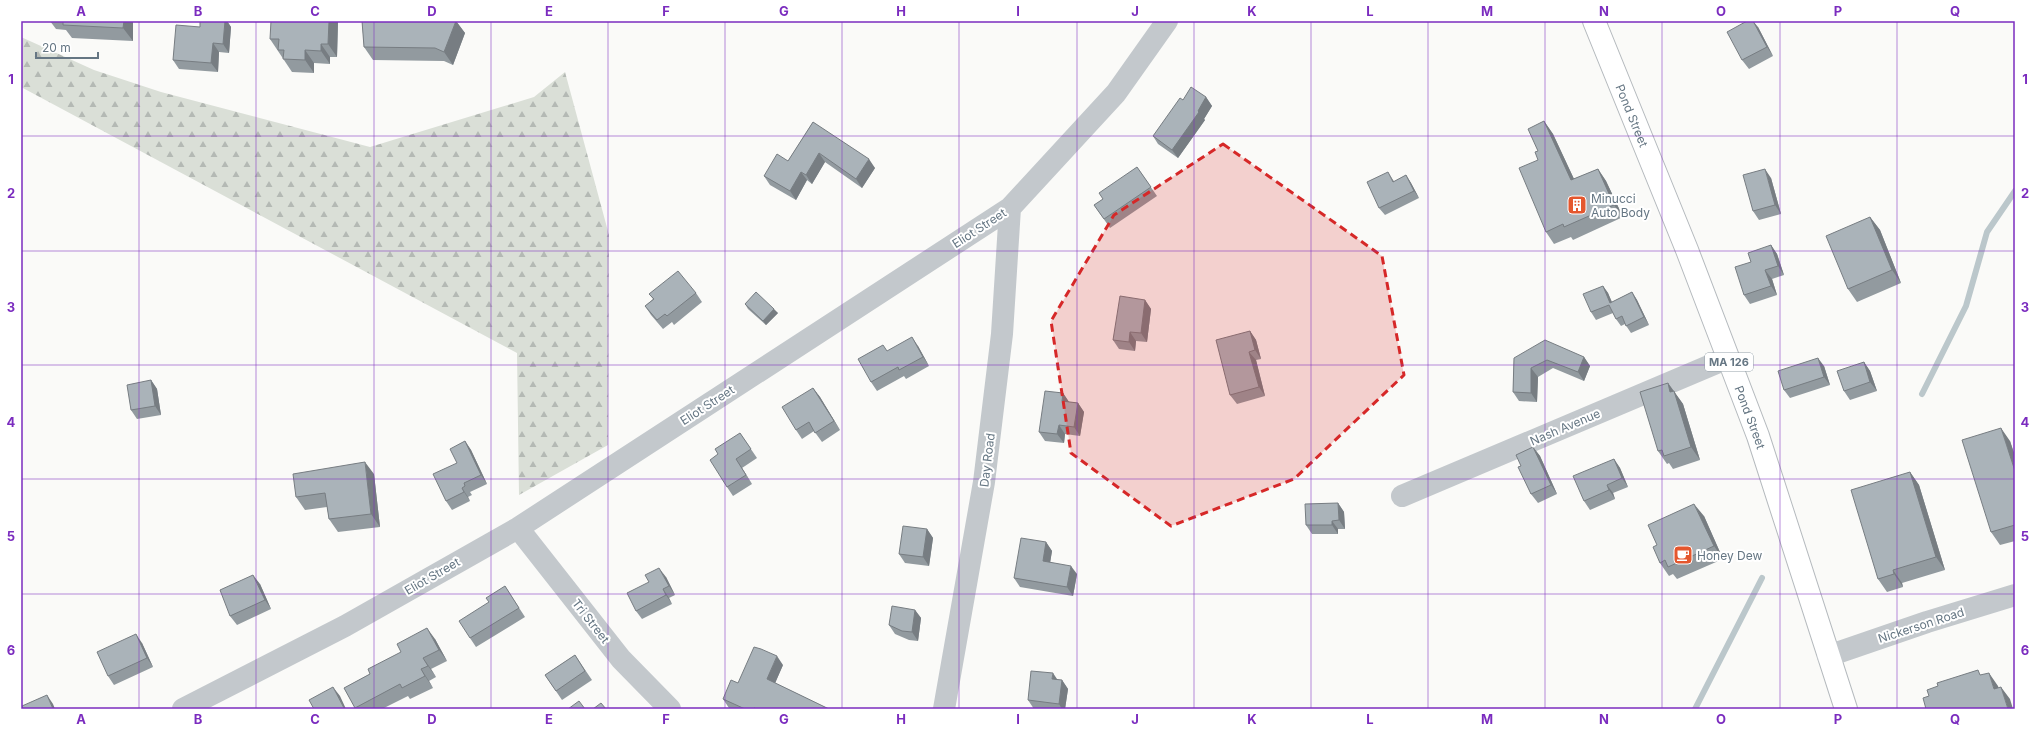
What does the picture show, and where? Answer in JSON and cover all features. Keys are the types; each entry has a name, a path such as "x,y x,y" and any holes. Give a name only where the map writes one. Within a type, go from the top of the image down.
{"main road":[{"name":"Pond Street","path":"1594,21 1687,250 1758,436 1846,709"}],"street":[{"name":"Eliot Street","path":"183,709 346,626 518,528 1010,208 1116,93 1167,21"},
{"name":"Day Road","path":"944,709 984,482 1002,334 1010,208"},
{"name":"Nash Avenue","path":"1402,496 1728,358"},
{"name":"Tri Street","path":"518,528 621,659 670,709"},
{"name":"Nickerson Road","path":"1828,656 1927,622 2015,595"}],"highlighted area":[{"path":"1223,144 1382,256 1404,375 1294,479 1171,526 1071,453 1051,321 1114,215"}],"green space":[{"path":"21,37 94,70 161,92 370,147 534,97 565,72 609,235 608,445 519,495 517,353 21,87"}],"building":[{"path":"63,21 124,21 123,28 63,25"},
{"path":"200,21 225,21 223,44 213,43 211,63 173,60 176,25 200,27"},
{"path":"271,21 329,21 328,44 321,44 321,51 305,50 305,60 283,59 284,50 278,50 279,39 270,39"},
{"path":"362,21 456,21 444,52 435,48 364,47"},
{"path":"1747,21 1753,21 1767,47 1742,60 1727,32"},
{"path":"1191,87 1206,97 1198,111 1199,112 1172,150 1153,136 1180,98 1183,100"},
{"name":"Minucci Auto Body","path":"1544,121 1571,180 1598,169 1614,205 1564,227 1563,224 1546,232 1519,168 1538,160 1535,152 1538,151 1528,129"},
{"path":"813,122 869,159 856,179 819,153 806,175 801,172 790,191 764,176 777,154 788,161"},
{"path":"1137,167 1151,187 1104,219 1094,205 1103,199 1099,193"},
{"path":"1765,169 1775,205 1753,211 1743,175"},
{"path":"1388,172 1393,182 1406,175 1414,191 1379,208 1367,182"},
{"path":"1870,217 1892,270 1848,289 1826,236"},
{"path":"1771,245 1778,266 1765,270 1771,286 1744,295 1735,267 1751,262 1748,253"},
{"path":"678,271 696,293 667,316 665,314 657,320 645,306 654,299 649,294"},
{"path":"1603,286 1610,303 1632,292 1644,317 1626,326 1622,316 1616,319 1609,305 1591,312 1583,294"},
{"path":"756,292 774,309 763,321 745,304"},
{"path":"1120,296 1145,300 1141,333 1130,332 1129,342 1113,340"},
{"path":"1250,331 1255,350 1249,352 1259,387 1230,395 1216,340"},
{"path":"912,337 923,357 899,370 898,367 871,382 858,359 883,345 887,351"},
{"path":"1545,340 1584,357 1578,372 1547,360 1531,368 1531,393 1513,392 1514,358"},
{"path":"1818,358 1824,377 1784,390 1778,371"},
{"path":"1864,362 1870,382 1844,391 1837,371"},
{"path":"151,380 155,406 131,410 127,385"},
{"path":"1668,383 1670,392 1674,391 1691,447 1664,456 1662,450 1658,451 1640,392"},
{"path":"813,388 834,421 815,433 809,422 796,430 782,407"},
{"path":"1045,391 1063,393 1062,401 1078,403 1074,427 1059,425 1057,434 1039,432"},
{"path":"2001,428 2015,471 2015,525 1991,532 1962,440"},
{"path":"740,433 751,449 736,459 746,475 727,487 710,460 718,454 715,449"},
{"path":"465,441 481,475 464,483 465,486 462,488 464,492 446,501 433,474 457,463 450,449"},
{"path":"1533,447 1551,485 1531,494 1518,467 1521,466 1516,455"},
{"path":"1614,459 1622,478 1607,485 1609,490 1584,501 1573,476"},
{"path":"365,462 371,514 329,519 325,493 296,497 293,474"},
{"path":"1910,472 1936,557 1893,570 1894,574 1878,579 1851,490"},
{"path":"1338,503 1339,520 1332,521 1332,525 1306,525 1305,504"},
{"path":"1694,504 1714,546 1668,567 1665,560 1660,563 1653,547 1657,545 1648,525"},
{"path":"903,526 927,529 923,557 899,554"},
{"path":"1021,538 1046,542 1043,561 1071,566 1067,587 1014,578"},
{"path":"659,568 669,586 663,589 666,595 636,611 627,593 649,582 645,575"},
{"path":"253,575 265,600 230,616 220,590"},
{"path":"505,586 519,608 470,638 459,621 489,602 486,598"},
{"path":"892,606 915,610 912,632 902,631 889,625"},
{"path":"427,628 439,650 423,658 428,666 421,669 425,676 402,688 400,684 355,708 344,688 370,674 368,669 401,652 397,644"},
{"path":"136,634 147,658 108,676 97,652"},
{"path":"754,647 777,656 767,679 829,709 745,709 723,699 731,680 738,683"},
{"path":"575,655 585,671 556,691 545,675"},
{"path":"1978,670 1980,675 1989,673 1994,689 2001,687 2008,709 1926,709 1923,698 1929,696 1927,690 1938,686 1937,683"},
{"path":"1031,671 1053,673 1052,679 1062,680 1059,704 1028,700"},
{"path":"333,687 344,708 314,709 309,700"},
{"path":"47,695 53,709 23,709 22,706"},
{"path":"579,701 585,709 568,709"},
{"path":"601,703 606,709 593,709"}],"waterway":[{"path":"1922,394 1966,306 1987,232 2015,191"},
{"path":"1695,709 1762,578"}],"place":[{"name":"Minucci Auto Body","path":"1577,205"},
{"name":"Honey Dew","path":"1683,555"}]}
